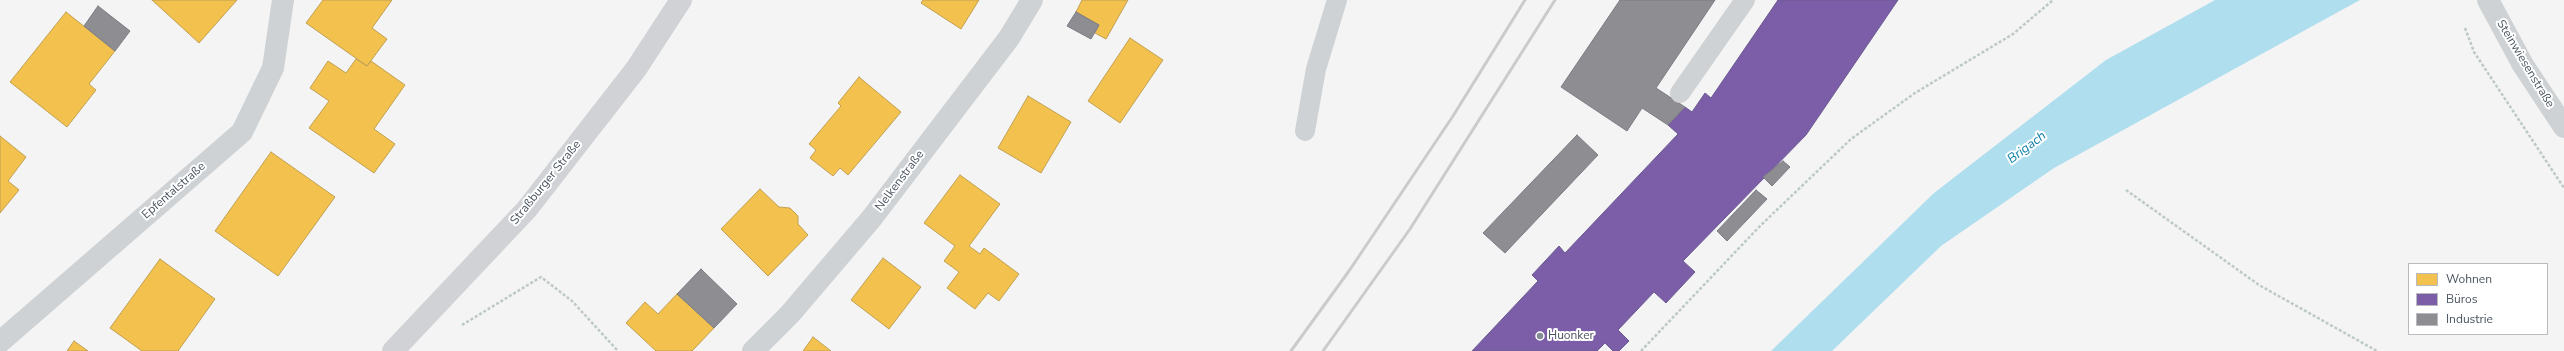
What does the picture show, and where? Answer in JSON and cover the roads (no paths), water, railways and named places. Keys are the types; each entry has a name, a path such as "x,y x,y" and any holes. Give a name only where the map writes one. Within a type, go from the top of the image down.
{"main road":[{"name":"Straßburger Straße","path":"393,351 426,318 527,209 636,69 681,0"}],"street":[{"name":"Epfentalstraße","path":"0,342 242,132 273,68 283,0"},
{"name":"Nelkenstraße","path":"753,351 790,314 871,219 1009,38 1032,0"},
{"name":"Steinwiesenstraße","path":"2488,0 2523,65 2564,127"}],"lane":[{"path":"1304,130 1316,69 1337,0"},
{"path":"1680,93 1745,0"}],"water":[{"name":"Brigach","path":"2215,0 2360,0 2054,168 1941,246 1832,351 1771,351 1934,193 2106,60"}],"railway":[{"path":"1291,351 1349,271 1453,116 1525,0"},
{"path":"1323,351 1410,229 1555,0"}],"place":[{"name":"Huonker","path":"1540,336"}]}
